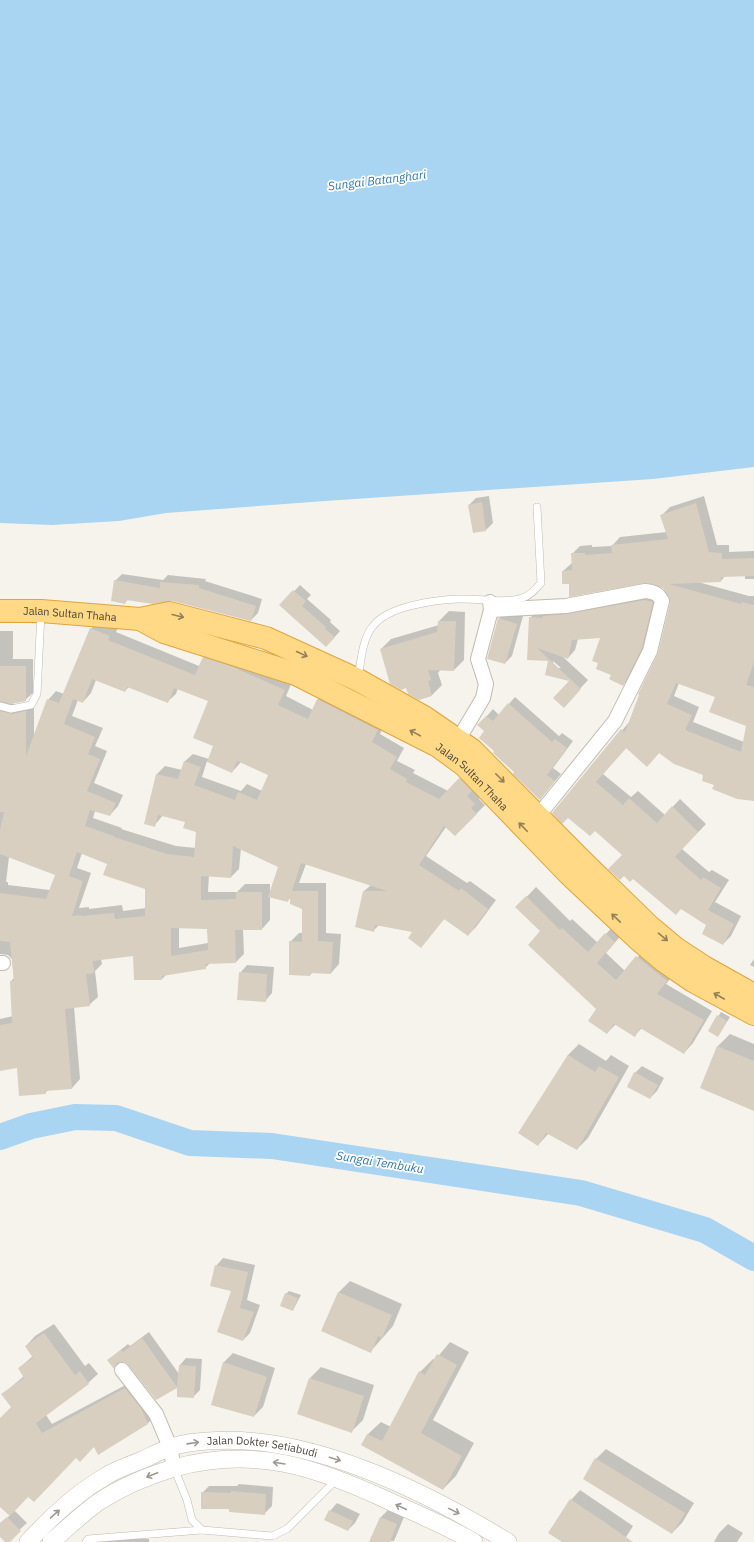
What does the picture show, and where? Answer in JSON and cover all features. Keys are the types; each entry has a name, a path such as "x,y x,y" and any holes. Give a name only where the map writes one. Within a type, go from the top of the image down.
{"highway":[{"name":"Jalan Sultan Thaha","path":"0,611 41,612 140,619 169,613 266,638 358,680 424,717 472,750 538,816 575,868 638,940 664,961 693,981 754,1014"},
{"name":"Jalan Sultan Thaha","path":"140,619 164,632 296,674 350,700 438,746 464,766 575,868 675,948 732,984 754,995"},
{"path":"350,700 358,680"}],"street":[{"path":"458,740 483,698 486,684 478,659 490,605 566,606 645,591 655,592 659,595 662,601 650,651 614,721 538,816"},
{"path":"122,1370 156,1414 170,1447 174,1468"},
{"name":"Jalan Dokter Setiabudi","path":"28,1542 48,1520 76,1495 107,1475 170,1447 193,1443 246,1441 282,1445 340,1461 403,1486 471,1519 508,1542"},
{"name":"Jalan Dokter Setiabudi","path":"51,1542 97,1504 135,1482 174,1468 197,1462 224,1458 249,1459 295,1466 347,1482 474,1542"}],"lane":[{"path":"358,680 365,644 373,626 395,610 425,603 459,599 490,605 523,598 534,592 541,583 537,507"},
{"path":"0,706 11,709 31,705 37,694 41,612"},
{"path":"174,1468 187,1500 192,1520 202,1530"},
{"path":"86,1542 88,1539 202,1530 272,1536 287,1529 337,1479"}],"water":[{"name":"Sungai Batanghari","path":"0,0 754,0 754,467 653,479 166,513 119,521 52,525 0,523"}],"building":[{"path":"482,502 486,531 473,533 468,505"},
{"path":"696,503 709,552 722,553 722,559 754,558 754,576 721,577 721,582 669,584 741,604 741,602 754,605 754,662 746,685 754,687 754,801 737,799 712,789 714,785 702,781 703,775 674,764 659,753 647,767 626,748 596,782 623,805 629,798 657,823 672,806 698,832 675,857 701,880 703,877 721,888 708,910 734,924 723,945 702,934 706,925 681,909 676,915 633,879 630,882 624,876 620,880 608,869 622,855 595,831 590,836 568,818 562,824 552,813 621,729 625,732 639,695 638,694 658,653 670,603 669,597 663,588 646,583 569,597 569,584 562,584 562,571 572,570 571,553 585,553 585,555 612,553 611,545 668,539 660,515","holes":["676,683 715,697 709,712 746,726 741,752 685,730 692,715 667,704"]},
{"path":"114,580 160,588 160,582 199,585 199,588 256,606 251,621 172,601 153,604 126,600 125,604 111,601"},
{"path":"293,590 306,601 302,606 335,637 326,647 279,605"},
{"path":"645,600 653,602 642,648 623,686 609,679 611,675 596,669 598,663 592,661 600,638 572,640 568,659 537,648 581,689 564,708 553,698 569,681 545,675 548,661 527,660 529,617 543,618 543,616 567,614"},
{"path":"498,618 517,624 505,664 487,659"},
{"path":"438,621 456,621 454,671 428,670 431,680 428,681 432,696 419,700 408,694 406,688 401,690 390,684 380,649 437,632"},
{"path":"90,628 110,636 108,640 195,675 203,657 233,667 285,690 278,705 308,719 317,699 378,730 372,742 397,757 390,769 407,779 406,782 439,799 459,778 472,791 467,796 475,804 471,808 477,814 455,836 444,826 419,865 459,891 461,888 488,909 468,936 444,919 421,948 408,938 412,932 375,925 374,932 355,927 363,891 387,891 301,863 292,891 318,891 318,941 333,942 331,974 310,973 310,976 289,975 289,941 302,942 302,909 290,904 290,895 288,902 268,897 278,867 233,846 231,878 201,876 201,900 236,899 236,892 262,892 262,930 235,930 236,963 205,964 206,969 162,976 162,980 134,980 133,956 93,961 94,973 86,974 90,1006 65,1009 72,1089 45,1091 46,1094 19,1096 17,1068 0,1071 0,1025 12,1023 10,981 14,981 10,942 0,941 0,893 46,899 55,875 0,854 0,830 4,812 0,812 0,711 12,714 26,711 26,756 47,699 59,703","holes":["92,679 125,692 127,687 168,703 174,688 208,701 193,738 213,746 207,762 232,773 237,761 268,775 257,800 238,792 235,800 194,785 201,767 184,761 178,779 156,774 144,824 155,827 158,815 185,822 183,828 196,832 194,857 167,854 85,826 90,810 110,816 116,803 87,791 100,759 88,754 95,737 64,724 73,699 83,703","77,852 107,864 103,875 145,889 145,916 115,919 114,913 72,916 83,881 69,876","171,928 207,929 208,950 171,956"]},
{"path":"0,666 26,666 26,701 11,704 0,701"},
{"path":"508,703 552,742 555,739 567,748 547,775 555,781 540,800 513,774 514,772 493,753 494,751 479,738 484,731 477,725 486,716 493,721"},
{"path":"526,896 560,930 562,928 588,952 605,933 615,942 597,963 616,980 636,956 667,981 657,994 704,1020 684,1054 640,1028 635,1037 614,1024 607,1034 588,1021 596,1009 528,945 540,931 515,907"},
{"path":"239,972 267,974 266,1002 237,1000"},
{"path":"717,1015 727,1021 718,1037 708,1031"},
{"path":"717,1046 754,1061 754,1111 700,1088"},
{"path":"568,1055 595,1072 599,1066 619,1077 577,1150 546,1133 538,1146 518,1133"},
{"path":"634,1072 658,1085 650,1099 627,1087"},
{"path":"215,1265 248,1272 240,1308 254,1312 243,1341 217,1332 231,1291 210,1286"},
{"path":"338,1292 392,1315 382,1338 378,1336 371,1353 321,1331"},
{"path":"285,1293 298,1298 293,1311 280,1306"},
{"path":"44,1333 75,1375 80,1371 89,1384 36,1423 42,1433 125,1388 141,1408 148,1424 98,1455 94,1447 80,1462 76,1458 34,1502 28,1497 10,1516 0,1507 0,1418 11,1407 1,1394 24,1378 18,1368 33,1358 25,1346"},
{"path":"142,1338 177,1387 179,1365 196,1366 194,1398 177,1397 177,1388 156,1400 126,1362 117,1363 114,1369 107,1360 121,1350 123,1352"},
{"path":"437,1354 457,1365 421,1433 462,1456 443,1490 361,1445 367,1434 382,1441 419,1371 425,1375"},
{"path":"223,1362 267,1377 254,1417 211,1405"},
{"path":"309,1378 364,1396 352,1433 297,1414"},
{"path":"595,1458 685,1513 672,1534 583,1479"},
{"path":"231,1491 266,1494 265,1515 229,1512 229,1509 201,1509 201,1492 231,1493"},
{"path":"570,1499 633,1542 562,1542 548,1533"},
{"path":"329,1510 353,1521 348,1531 324,1520"},
{"path":"7,1517 21,1531 10,1542 5,1542 0,1537 0,1523"},
{"path":"380,1517 397,1524 390,1542 369,1542"}],"waterway":[{"name":"Sungai Tembuku","path":"0,1137 31,1126 75,1117 116,1118 190,1143 272,1146 581,1193 705,1230 754,1258"}]}
